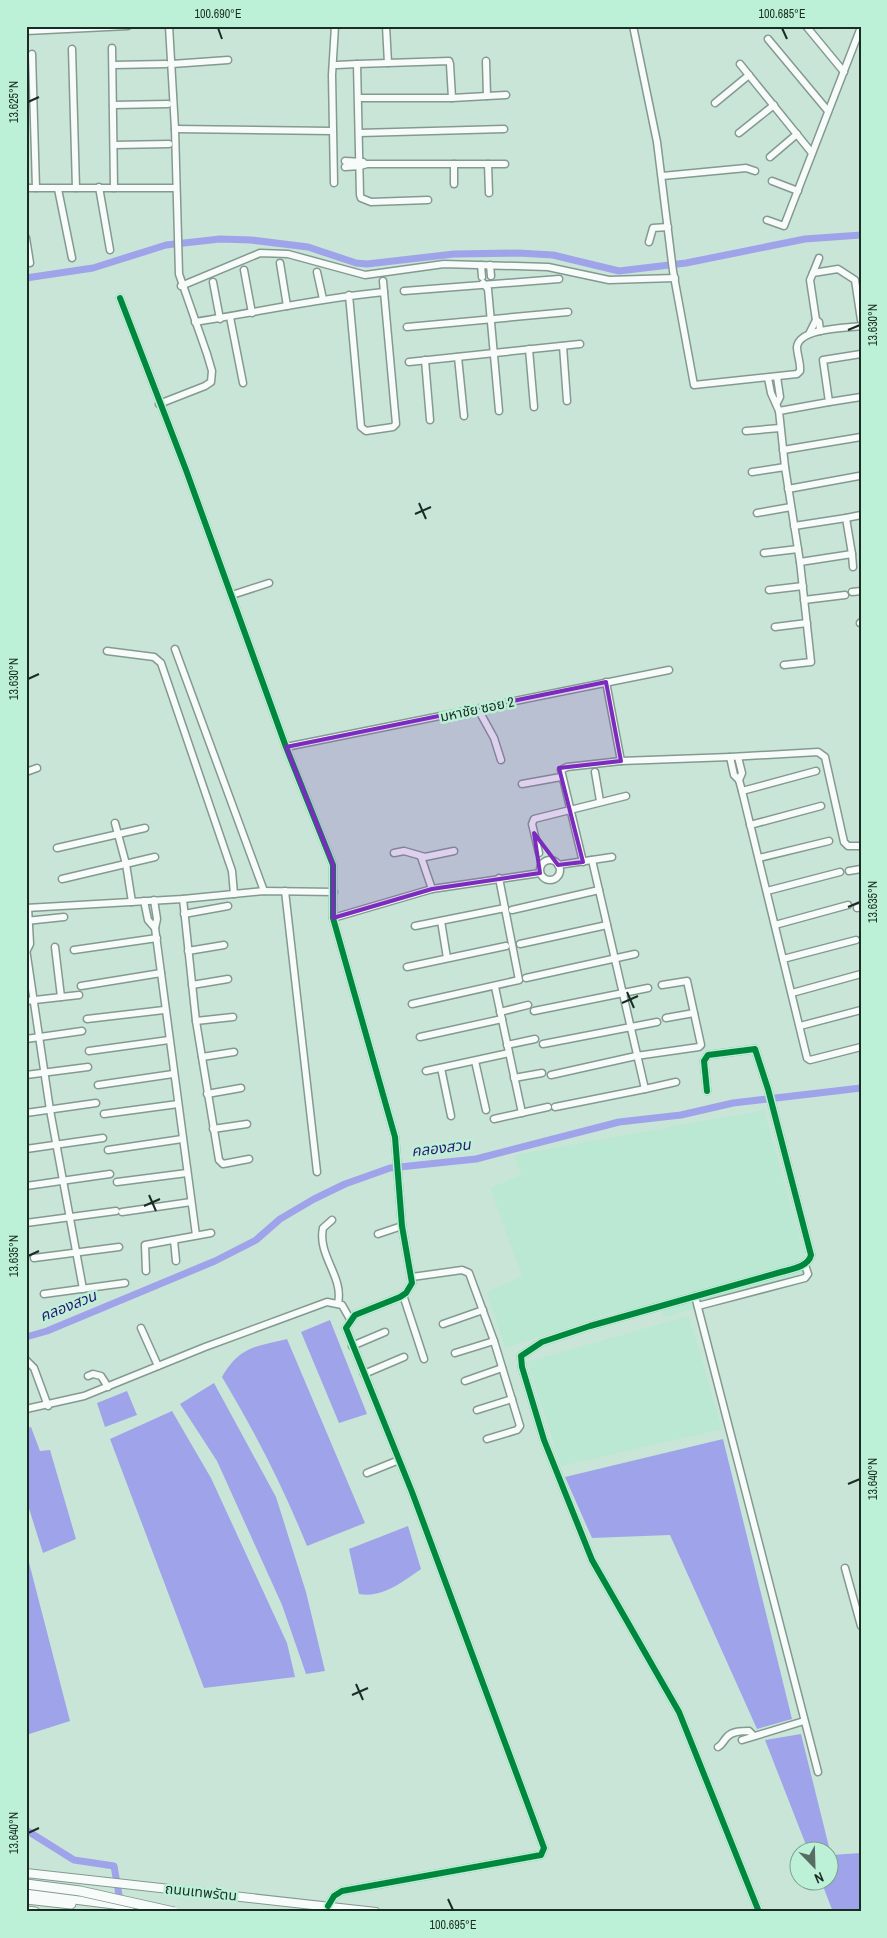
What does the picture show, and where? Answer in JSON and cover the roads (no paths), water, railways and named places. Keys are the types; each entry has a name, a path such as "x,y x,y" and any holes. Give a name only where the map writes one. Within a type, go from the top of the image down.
{"highway":[{"path":"26,1884 80,1891 174,1912"},
{"name":"ถนนเทพรัตน","path":"26,1893 180,1912"},
{"path":"26,1899 135,1912"},
{"path":"26,1911 36,1912"}],"main road":[{"name":"ถนนเทพรัตน","path":"26,1872 376,1912"}],"street":[{"path":"26,31 128,26"},
{"path":"159,404 211,382 212,372 196,322 181,286 177,233 175,128 169,64 169,26"},
{"path":"334,26 332,131 340,164 334,183"},
{"path":"386,26 388,63"},
{"path":"633,26 646,80 662,176 672,263 694,385 797,374 800,371 797,349 799,341 809,334 820,331 861,326"},
{"path":"806,26 844,72"},
{"path":"767,220 784,226 860,27"},
{"path":"768,39 828,111"},
{"path":"112,48 114,188"},
{"path":"72,49 76,188"},
{"path":"32,54 36,188"},
{"path":"113,65 228,60"},
{"path":"338,65 449,61 452,66 452,98"},
{"path":"486,61 487,96"},
{"path":"358,64 359,133 362,163 360,195 365,201 428,200"},
{"path":"740,64 812,153"},
{"path":"715,103 749,75"},
{"path":"358,98 452,98 506,95"},
{"path":"113,105 168,104"},
{"path":"739,133 774,105"},
{"path":"175,128 332,131"},
{"path":"359,133 504,129"},
{"path":"770,157 798,134"},
{"path":"114,145 170,144"},
{"path":"340,164 505,164"},
{"path":"454,164 454,184"},
{"path":"488,164 489,193"},
{"path":"662,176 746,168 755,171"},
{"path":"772,181 798,191"},
{"path":"99,187 110,250"},
{"path":"26,188 176,188"},
{"path":"58,189 72,258"},
{"path":"648,242 653,228 668,227"},
{"path":"26,238 30,263"},
{"path":"181,286 266,252 288,254 364,275 444,264 548,267 609,280 674,275"},
{"path":"819,258 810,280 816,320 819,322 820,331"},
{"path":"280,263 287,306"},
{"path":"481,265 487,282 499,411"},
{"path":"487,282 490,265"},
{"path":"813,273 838,269 855,280 861,320"},
{"path":"244,270 252,312"},
{"path":"317,272 323,299"},
{"path":"404,291 487,282 559,279"},
{"path":"349,295 361,427 366,431 392,427 396,424 383,281"},
{"path":"213,282 220,318"},
{"path":"196,322 323,299 384,292"},
{"path":"120,298 159,404 186,470 286,747 330,858 334,892 333,918 378,1074 398,1155 402,1226 412,1277 410,1288 403,1296 355,1315 350,1319 346,1328 399,1460 544,1852 541,1855 342,1891 334,1896 328,1906"},
{"path":"407,327 568,312"},
{"path":"230,317 243,383"},
{"path":"809,334 816,320"},
{"path":"409,362 580,344"},
{"path":"563,346 567,402"},
{"path":"529,349 534,407"},
{"path":"829,402 823,360 861,354"},
{"path":"458,356 464,416"},
{"path":"425,360 430,420"},
{"path":"777,403 780,397 778,377"},
{"path":"768,378 771,393 779,411 790,507 800,562 811,662 784,665"},
{"path":"779,411 861,397"},
{"path":"746,432 780,428"},
{"path":"783,450 861,437"},
{"path":"752,472 785,467"},
{"path":"788,488 860,476"},
{"path":"757,513 790,507"},
{"path":"794,526 861,515"},
{"path":"846,518 854,567"},
{"path":"764,553 798,549"},
{"path":"800,562 852,554"},
{"path":"232,595 269,583"},
{"path":"770,590 803,586"},
{"path":"804,600 861,591"},
{"path":"775,627 807,622"},
{"path":"175,649 264,891"},
{"path":"107,651 154,657 161,663 232,871 234,894"},
{"name":"มหาชัย ซอย 2","path":"286,747 669,670"},
{"path":"606,682 621,760"},
{"path":"478,709 494,738 500,760"},
{"path":"583,862 561,777 561,770 567,767 621,760 738,757 804,752 822,754 827,762 844,842 848,846 861,846"},
{"path":"730,757 734,775 739,780 742,791 809,1060 861,1047"},
{"path":"738,757 742,773 739,780"},
{"path":"26,772 37,768"},
{"path":"742,791 816,771"},
{"path":"594,772 600,801"},
{"path":"522,784 561,777"},
{"path":"539,853 532,824 534,819 570,808 626,796"},
{"path":"750,825 821,806"},
{"path":"115,823 126,864 132,902"},
{"path":"57,848 145,828"},
{"path":"758,858 829,841"},
{"path":"394,853 404,851 421,857 454,851"},
{"path":"62,879 155,857"},
{"path":"421,857 432,889"},
{"path":"558,865 612,857"},
{"path":"592,860 629,1028 645,1089"},
{"path":"554,861 558,865 558,875 552,880 545,879 540,873 540,867 544,862 554,861"},
{"path":"849,871 861,869"},
{"path":"767,891 840,872"},
{"path":"333,918 432,889 540,873"},
{"path":"412,1004 495,987 519,980 509,909 499,878"},
{"path":"415,926 600,890"},
{"path":"83,1289 50,1110 39,1037 30,1000 26,950 30,944 27,908 132,902 264,891 334,892"},
{"path":"285,891 317,1172"},
{"path":"183,898 196,1021 220,1163 249,1158"},
{"path":"154,900 157,919 155,928 164,1010 196,1235"},
{"path":"144,901 148,920 155,928"},
{"path":"184,914 228,906"},
{"path":"775,925 848,906"},
{"path":"28,921 64,917"},
{"path":"441,921 448,958"},
{"path":"520,944 607,925"},
{"path":"74,950 157,938"},
{"path":"783,959 856,940"},
{"path":"188,951 224,945"},
{"path":"407,967 506,946"},
{"path":"55,947 61,997"},
{"path":"526,978 635,954"},
{"path":"81,986 161,973"},
{"path":"792,993 861,974"},
{"path":"192,984 228,979"},
{"path":"551,1075 636,1056 699,1047 701,1045 687,981 662,985"},
{"path":"495,987 522,1113"},
{"path":"534,1012 648,988"},
{"path":"30,1000 79,995"},
{"path":"500,1012 528,1005"},
{"path":"87,1019 164,1010"},
{"path":"800,1026 861,1010"},
{"path":"666,1018 694,1013"},
{"path":"196,1021 233,1017"},
{"path":"420,1037 502,1019"},
{"path":"543,1044 657,1022"},
{"path":"26,1039 82,1032"},
{"path":"507,1046 535,1039"},
{"path":"89,1051 168,1040"},
{"path":"707,1091 704,1061 708,1055 755,1049 771,1100 811,1255 810,1261 805,1265 542,1342 521,1356 522,1367 544,1440 592,1560 679,1712 759,1912"},
{"path":"202,1057 234,1052"},
{"path":"426,1071 509,1053"},
{"path":"475,1061 486,1110"},
{"path":"26,1075 88,1068"},
{"path":"441,1068 451,1116"},
{"path":"514,1078 542,1073"},
{"path":"98,1085 174,1074"},
{"path":"494,1119 676,1082"},
{"path":"207,1094 241,1088"},
{"path":"26,1112 96,1103"},
{"path":"104,1114 178,1104"},
{"path":"213,1129 247,1124"},
{"path":"26,1149 104,1138"},
{"path":"108,1150 182,1138"},
{"path":"117,1182 187,1173"},
{"path":"26,1186 110,1174"},
{"path":"26,1223 191,1202"},
{"path":"332,1220 323,1228 322,1245 338,1286 338,1303"},
{"path":"378,1234 402,1226"},
{"path":"146,1271 146,1245 211,1233"},
{"path":"174,1240 176,1261"},
{"path":"34,1258 119,1247"},
{"path":"698,1306 805,1278 808,1274 805,1265"},
{"path":"412,1277 465,1270 469,1274 494,1341 519,1428 487,1439"},
{"path":"44,1294 125,1283"},
{"path":"403,1296 424,1360"},
{"path":"695,1296 818,1772"},
{"path":"26,1409 48,1406 84,1396 327,1302 342,1305 350,1319"},
{"path":"443,1324 483,1310"},
{"path":"140,1328 158,1366"},
{"path":"352,1346 385,1332"},
{"path":"455,1353 494,1341"},
{"path":"364,1374 404,1358"},
{"path":"26,1360 34,1368 48,1406"},
{"path":"465,1381 502,1368"},
{"path":"88,1376 93,1374 101,1376 108,1387"},
{"path":"477,1410 512,1399"},
{"path":"368,1473 399,1460"},
{"path":"845,1568 861,1626"},
{"path":"742,1740 804,1721"},
{"path":"718,1747 725,1738 733,1733 749,1731 754,1736"}],"water":[{"path":"330,1320 367,1414 339,1423 301,1332"},
{"path":"287,1339 365,1523 307,1546 268,1460 222,1377 235,1359 242,1353 257,1346"},
{"path":"214,1383 276,1497 306,1592 325,1671 306,1674 282,1605 217,1461 180,1404"},
{"path":"127,1391 137,1415 105,1427 97,1403"},
{"path":"172,1411 211,1478 287,1643 295,1677 204,1688 110,1439"},
{"path":"31,1427 40,1451 50,1450 76,1539 43,1553 26,1499 26,1428"},
{"path":"723,1439 792,1719 757,1729 670,1535 592,1538 565,1477"},
{"path":"408,1526 421,1569 392,1588 376,1594 359,1594 349,1549"},
{"path":"26,1551 70,1721 26,1735"},
{"path":"801,1734 828,1840 804,1840 765,1740"},
{"path":"861,1853 861,1912 833,1912 824,1890 840,1890 840,1854"}],"waterway":[{"path":"26,278 93,268 166,245 220,239 251,240 308,247 356,263 367,264 454,254 518,253 553,255 619,271 686,263 805,239 861,235"},
{"name":"คลองสวน","path":"26,1337 47,1331 215,1261 256,1240 280,1219 314,1199 345,1184 390,1168 476,1159 619,1122 681,1115 733,1103 861,1088"},
{"path":"26,1830 74,1860 114,1866 122,1912"}]}
